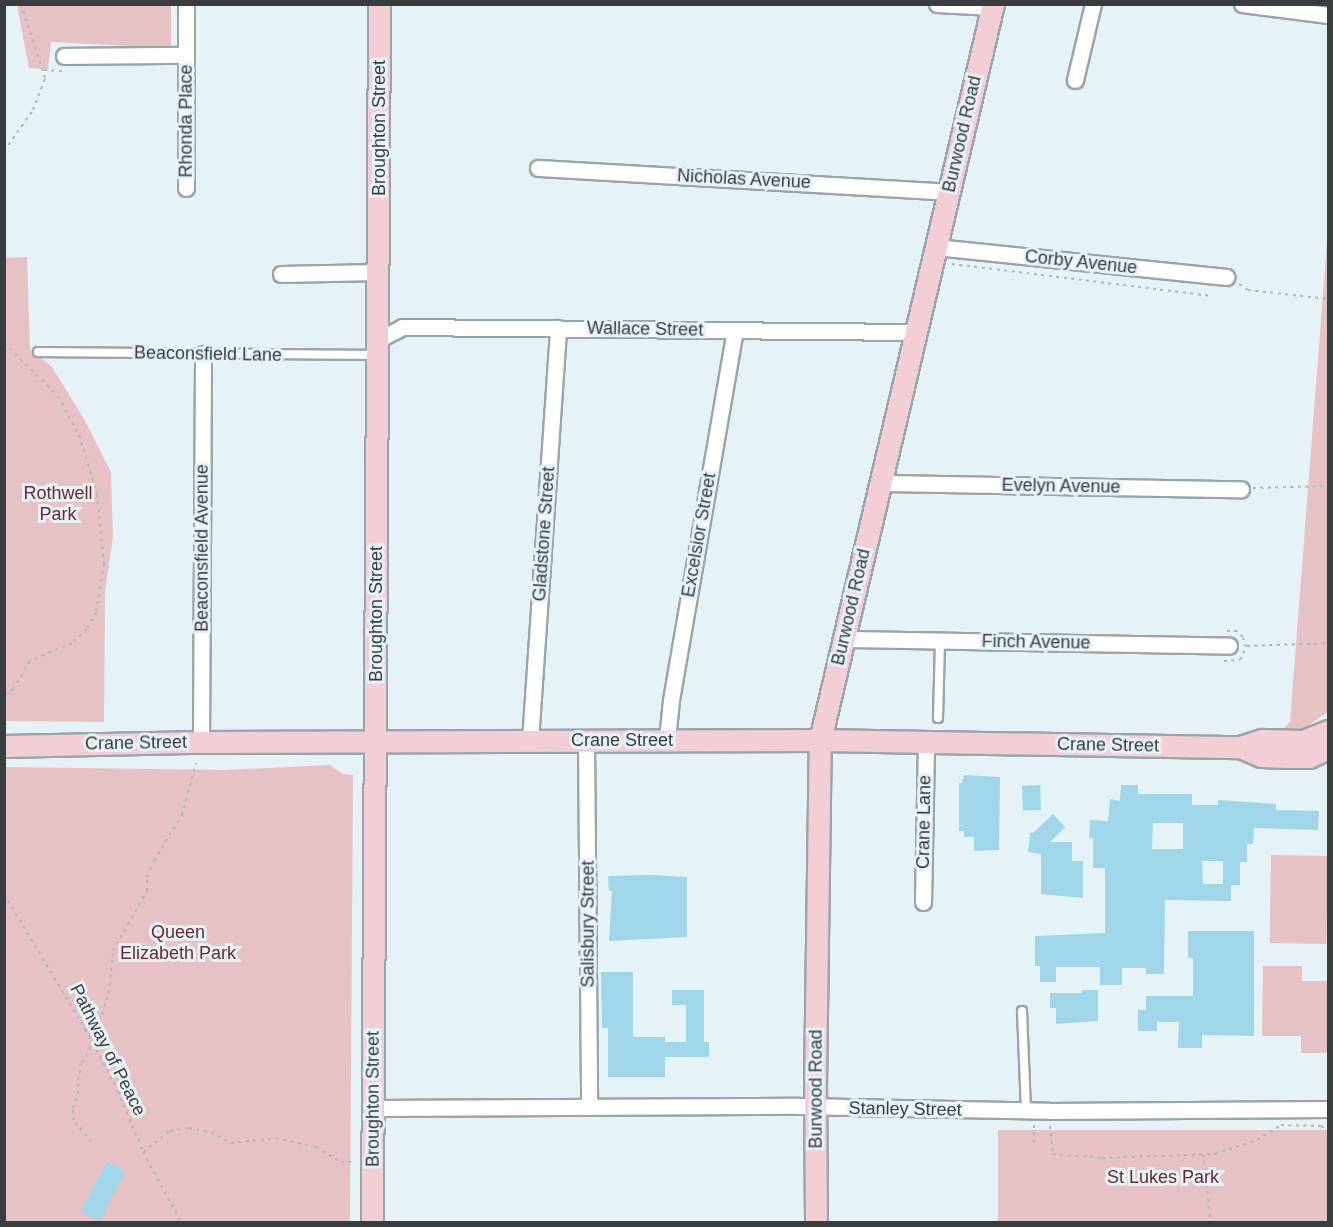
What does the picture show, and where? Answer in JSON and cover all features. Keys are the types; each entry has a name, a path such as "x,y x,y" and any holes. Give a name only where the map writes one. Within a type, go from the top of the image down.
{"main road":[{"name":"Broughton Street","path":"372,1222 380,4"},
{"name":"Burwood Road","path":"816,1222 815,1107 820,740 993,6"},
{"name":"Crane Street","path":"4,746 201,742 820,740 1240,747 1262,740 1303,741 1329,731"},
{"name":"Crane Street","path":"1240,747 1262,756 1287,757 1309,757 1329,748"}],"street":[{"name":"Rhonda Place","path":"186,4 186,188"},
{"path":"937,4 993,6"},
{"path":"1075,80 1093,4"},
{"path":"1242,4 1329,15"},
{"name":"Rhonda Place","path":"64,56 186,55"},
{"name":"Nicholas Avenue","path":"538,168 949,192"},
{"name":"Corby Avenue","path":"936,247 1226,277"},
{"path":"281,274 378,272"},
{"name":"Wallace Street","path":"378,348 402,327 916,332"},
{"name":"Gladstone Street","path":"530,741 558,328"},
{"name":"Excelsior Street","path":"667,740 673,689 735,330"},
{"name":"Beaconsfield Avenue","path":"201,742 203,354"},
{"name":"Evelyn Avenue","path":"880,483 1241,489"},
{"name":"Finch Avenue","path":"843,639 1229,646"},
{"name":"Salisbury Street","path":"586,741 589,1107"},
{"name":"Crane Lane","path":"922,902 926,741"},
{"name":"Stanley Street","path":"373,1108 815,1107 1036,1111 1329,1109"}],"lane":[{"name":"Beaconsfield Lane","path":"38,352 203,354 378,348"},
{"path":"939,718 940,641"},
{"path":"1022,1011 1036,1111"}],"path":[{"path":"4,151 33,110 45,78 21,4"},
{"path":"949,264 1212,296"},
{"path":"1226,277 1248,290 1329,299"},
{"path":"4,695 13,689 30,661 72,643 87,629 96,612 104,564 97,494 79,435 58,396 6,345"},
{"path":"1241,489 1329,486"},
{"path":"1229,646 1329,643"},
{"path":"91,1142 74,1120 73,1108 78,1094 82,1063 93,1043 109,993 113,951 147,891 147,877 154,861 182,815 196,763"},
{"name":"Pathway of Peace","path":"4,894 93,1043 118,1091 143,1152 181,1222"},
{"path":"1034,1146 1036,1111"},
{"path":"1036,1111 1053,1154 1062,1157 1215,1154 1257,1140 1281,1125 1321,1126 1329,1130"},
{"path":"143,1152 170,1131 189,1128 211,1132 231,1143 276,1138 316,1147 341,1162 358,1162"},
{"path":"1203,1154 1211,1222"}],"green space":[{"path":"17,5 171,5 171,48 51,42 48,69 29,68"},
{"path":"1328,229 1328,712 1303,729 1283,729 1290,722"},
{"name":"Rothwell Park","path":"27,257 30,349 52,367 84,419 111,472 113,537 105,591 104,722 5,721 4,258"},
{"name":"Queen Elizabeth Park","path":"330,765 343,774 353,775 350,1222 5,1222 5,767 226,770"},
{"path":"1271,855 1328,856 1326,944 1269,943"},
{"path":"1263,966 1302,966 1302,981 1328,981 1328,1053 1301,1053 1301,1036 1262,1036"},
{"name":"St Lukes Park","path":"998,1130 1328,1130 1328,1222 998,1222"}],"building":[{"path":"964,775 1000,777 999,850 974,851 974,837 964,837 964,831 959,831 959,783 962,783"},
{"path":"1040,785 1041,810 1023,811 1022,786"},
{"path":"1121,785 1138,785 1138,794 1192,794 1192,805 1218,805 1218,800 1276,804 1276,810 1319,811 1318,830 1254,828 1253,844 1247,844 1247,862 1240,862 1240,885 1231,885 1231,901 1165,900 1164,974 1146,974 1146,968 1122,968 1122,985 1100,985 1100,967 1056,967 1056,982 1040,982 1040,966 1035,966 1035,936 1105,933 1105,868 1093,868 1093,838 1089,838 1090,820 1108,821 1110,799 1120,801","holes":["1153,823 1183,823 1183,849 1152,849","1202,861 1223,861 1223,884 1203,884"]},
{"path":"1053,814 1065,827 1050,842 1072,842 1072,861 1083,861 1083,898 1041,894 1041,854 1028,852 1030,833 1033,833"},
{"path":"608,876 687,877 687,937 609,941 612,891 609,891"},
{"path":"1188,931 1254,931 1254,1036 1202,1035 1202,1048 1178,1048 1179,1022 1157,1022 1157,1031 1138,1031 1138,1010 1146,1010 1146,996 1193,996 1193,958 1188,958"},
{"path":"601,972 633,972 633,1037 665,1037 665,1042 686,1042 686,1005 672,1005 672,990 704,990 704,1042 709,1042 709,1057 665,1057 665,1077 608,1077 608,1028 602,1028"},
{"path":"1082,990 1098,990 1098,1021 1056,1024 1056,1008 1050,1008 1050,993 1082,993"},
{"path":"107,1162 126,1172 99,1221 81,1211"}]}
